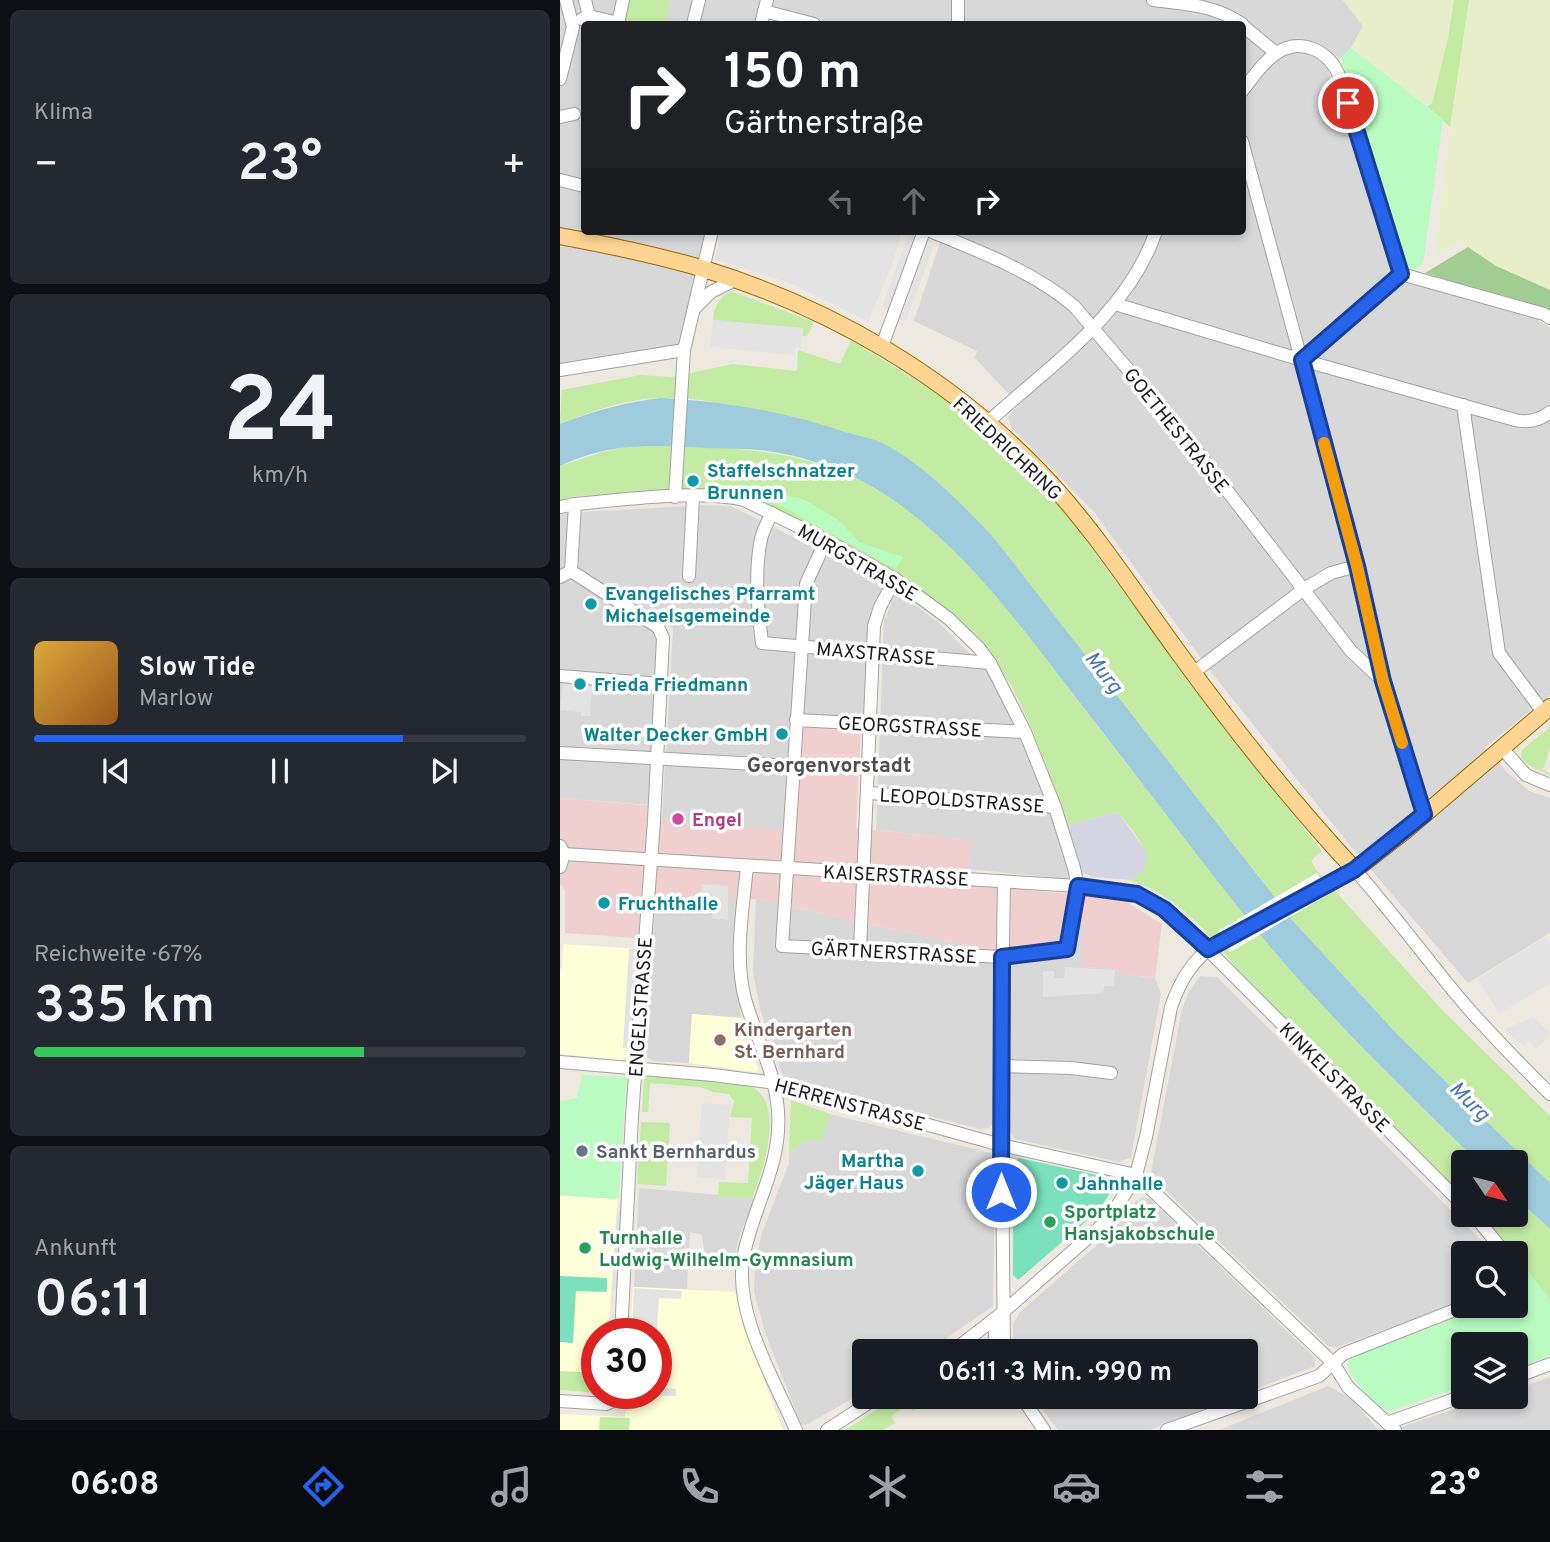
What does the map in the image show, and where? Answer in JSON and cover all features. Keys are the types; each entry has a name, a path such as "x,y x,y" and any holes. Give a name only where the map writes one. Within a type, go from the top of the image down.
{"main road":[{"name":"FRIEDRICHRING","path":"560,236 601,237 735,280 821,314 882,346 936,382 987,423 1040,472 1074,510 1238,734 1354,870"},
{"path":"1354,870 1547,710"}],"street":[{"path":"560,79 573,27 566,0"},
{"path":"585,0 589,16"},
{"path":"618,21 623,0"},
{"path":"694,21 699,0"},
{"path":"958,0 958,21"},
{"path":"1153,0 1202,6 1220,11 1236,21"},
{"path":"766,6 806,21"},
{"path":"572,22 589,16 610,21"},
{"path":"1246,28 1276,53"},
{"path":"1246,86 1276,53 1297,47 1320,51 1336,67 1401,274"},
{"path":"560,117 574,114"},
{"path":"1246,156 1357,566 1383,681 1424,814"},
{"path":"560,180 581,185"},
{"path":"675,497 684,350 711,235"},
{"path":"882,346 923,235"},
{"name":"GOETHESTRASSE","path":"939,235 1038,281 1066,299 1188,440 1351,651 1383,681"},
{"path":"987,423 1115,304 1143,264 1154,235"},
{"path":"1401,274 1544,314 1550,318"},
{"path":"1302,360 1401,274"},
{"path":"693,309 711,292 735,280"},
{"path":"1115,304 1525,422 1536,420 1550,412"},
{"path":"560,370 684,350"},
{"path":"1463,405 1499,653 1547,710"},
{"name":"MURGSTRASSE","path":"560,507 675,497 730,497 772,513 895,579 948,618 979,648 990,663 1025,732 1055,807 1078,886"},
{"path":"689,576 693,497"},
{"path":"566,574 575,504"},
{"name":"MAXSTRASSE","path":"772,513 761,537 758,571 758,609 762,643 990,663"},
{"path":"787,869 806,584 826,540"},
{"path":"1193,673 1304,589 1331,573 1357,566"},
{"name":"ENGELSTRASSE","path":"566,574 658,627 663,638 658,758 632,1116 622,1318"},
{"path":"860,950 869,793 873,653 877,615 895,579"},
{"path":"560,676 661,684"},
{"name":"GEORGSTRASSE","path":"796,720 1025,732"},
{"path":"1501,747 1526,775 1550,785"},
{"path":"560,753 793,766"},
{"name":"LEOPOLDSTRASSE","path":"869,793 1055,807"},
{"name":"KAISERSTRASSE","path":"560,867 562,850 787,869 1078,886 1137,894 1164,909 1208,949"},
{"path":"747,866 740,949 741,972 745,998 775,1083 779,1135 772,1173 744,1252 742,1298 750,1326 796,1430"},
{"name":"GÄRTNERSTRASSE","path":"787,869 782,946 1002,957 1067,949 1078,886"},
{"path":"969,1339 1098,1229 1114,1212 1136,1175 1171,1007 1183,977 1208,949 1354,870 1403,926 1459,998 1550,1094"},
{"path":"1003,1339 1001,1066 1004,882"},
{"name":"KINKELSTRASSE","path":"1208,949 1451,1193"},
{"name":"HERRENSTRASSE","path":"560,1062 637,1067 775,1083 1001,1145 1136,1175"},
{"path":"1001,1066 1071,1068 1111,1073"},
{"path":"1136,1175 1334,1363 1348,1387 1391,1427 1451,1401"},
{"path":"1484,1227 1495,1241"},
{"path":"995,1339 1002,1312"},
{"path":"1167,1430 1319,1376 1343,1354 1451,1312"},
{"path":"1528,1372 1550,1364"},
{"path":"560,1401 581,1402"},
{"path":"827,1430 859,1409"},
{"path":"1030,1409 1044,1430"}],"shaded area":[{"path":"560,0 1343,0 1363,26 1351,48 1328,70 1392,269 1403,282 1534,317 1550,328 1550,695 1485,747 1507,772 1529,791 1550,798 1550,933 1468,983 1348,843 1211,672 1094,512 1011,427 1008,416 1019,405 975,358 977,351 914,321 943,235 1246,235 1246,21 824,21 760,2 755,21 581,21 581,235 706,235 680,346 560,363"},
{"path":"1343,0 1454,0 1432,104 1427,106 1351,48 1363,26"},
{"path":"1469,0 1550,0 1550,290 1496,266 1460,241 1436,255 1450,127"},
{"path":"721,235 901,235 892,265 868,322 792,284 715,259"},
{"path":"909,235 917,235 889,310 882,307"},
{"path":"927,245 933,248 906,321 900,319"},
{"path":"713,320 803,328 801,347 795,347 794,355 710,347"},
{"path":"731,506 877,579 884,587 871,615 863,718 792,754 787,760 666,754 673,629 577,569 581,512"},
{"path":"571,510 570,565 560,571 560,513"},
{"path":"573,576 656,632 650,805 560,798 560,583"},
{"path":"896,591 939,623 986,669 1021,737 1045,796 1067,858 1068,879 968,869 970,840 876,830 884,621"},
{"path":"563,684 592,686 590,716 581,716 581,712 560,710"},
{"path":"801,724 861,728 856,828 971,840 968,869 985,886 1122,899 1162,924 1155,978 1122,974 1116,969 1082,967 1084,924 1070,924 1050,946 998,952 756,899 649,895 637,938 565,933 565,890 560,884 560,798 655,806 655,821 796,831"},
{"path":"665,764 788,770 787,831 662,822"},
{"path":"1118,812 1145,850 1147,858 1144,869 1130,880 1093,877 1082,872 1068,825"},
{"path":"702,884 728,886 728,920 712,918 713,903 701,901"},
{"path":"656,895 742,898 737,951 741,1018 692,1014 689,1063 653,1061 645,1056"},
{"path":"756,899 998,952 995,1120 989,1128 981,1129 789,1081 783,1076 760,1009 753,972"},
{"path":"1070,924 1085,924 1083,967 1116,969 1122,974 1155,978 1161,994 1131,1157 1119,1162 1015,1139 1010,1132 1009,953"},
{"path":"1547,936 1550,942 1550,983 1499,1014 1478,979"},
{"path":"563,944 640,949 631,1054 625,1059 560,1054 560,969"},
{"path":"629,949 640,949 633,1048 623,1048"},
{"path":"1065,967 1115,970 1114,986 1104,986 1103,993 1043,997 1043,971 1054,971 1054,978 1064,978"},
{"path":"1200,976 1217,977 1451,1210 1451,1227 1468,1227 1482,1241 1451,1241 1451,1305 1337,1347 1328,1346 1156,1181 1151,1173 1182,1009"},
{"name":"Kindergarten St. Bernhard","path":"692,1014 741,1018 759,1070 755,1072 689,1063"},
{"path":"1533,1017 1550,1033 1536,1049 1528,1040 1525,1046 1515,1041 1505,1029"},
{"path":"702,1103 730,1105 725,1179 697,1177"},
{"path":"829,1116 991,1153 995,1162 993,1306 945,1339 852,1339 852,1399 804,1426 800,1422 766,1335 754,1292 755,1263 762,1233 789,1163 789,1154"},
{"path":"639,1188 755,1198 739,1237 733,1266 719,1268 706,1264 702,1235 690,1232 687,1289 634,1287"},
{"path":"560,1196 618,1199 609,1318 581,1318 581,1392 560,1390"},
{"path":"1143,1197 1150,1199 1315,1358 1315,1366 1258,1388 1258,1339 1014,1339 1013,1324 1020,1312 1113,1231 1136,1201"},
{"path":"617,1211 624,1211 620,1290 612,1290"},
{"path":"633,1287 735,1292 743,1325 783,1430 560,1430 560,1414 625,1417 626,1409 672,1409 672,1318 631,1318"},
{"path":"634,1288 682,1291 681,1299 659,1298 658,1318 633,1318"},
{"path":"1550,1377 1550,1430 1391,1430 1455,1409 1528,1409 1528,1385"},
{"path":"1328,1386 1352,1399 1378,1430 1219,1430"},
{"path":"1042,1409 1205,1409 1150,1430 1058,1430"}],"green space":[{"path":"628,0 671,0 666,21 623,21"},
{"path":"1454,0 1469,0 1450,127 1427,106 1432,104"},
{"path":"1351,48 1443,119 1423,264 1409,272 1404,270 1341,58"},
{"path":"1468,247 1496,266 1550,290 1550,312 1425,273"},
{"path":"731,291 814,322 807,336 802,336 803,329 713,320 718,303"},
{"path":"851,340 943,397 984,430 1034,477 1066,514 1232,738 1322,851 1311,860 1317,871 1443,1011 1550,1116 1550,1183 1528,1162 1528,1150 1516,1150 1397,1034 1294,922 994,538 930,475 889,450 851,434 793,418 708,401 674,398 636,400 560,424 562,390 640,375 671,377 733,364 797,371 798,350 840,364"},
{"path":"634,445 719,447 803,459 856,478 890,497 922,522 953,549 1009,611 1243,913 1298,979 1356,1042 1466,1150 1451,1150 1451,1185 1236,968 1190,916 1162,895 1130,880 1140,873 1146,856 1138,838 1118,812 1068,825 1032,729 1013,688 978,639 952,615 898,575 743,494 730,490 578,496 560,500 560,466"},
{"path":"781,494 803,499 829,514 842,523 859,542 903,557 896,569 777,504"},
{"path":"1550,727 1550,748 1543,770 1550,775 1530,766 1521,758 1522,750"},
{"path":"648,1073 745,1085 758,1091 766,1103 769,1135 762,1170 752,1198 718,1197 719,1182 748,1183 752,1118 730,1117 734,1101 729,1094 700,1087 650,1083 648,1112 642,1112 644,1078"},
{"path":"582,1075 627,1077 618,1199 560,1195 560,1101 577,1098"},
{"path":"791,1100 833,1115 829,1116 822,1140 805,1141 789,1154"},
{"path":"641,1122 670,1123 666,1186 637,1184"},
{"name":"Sportplatz Hansjakobschule","path":"1019,1158 1115,1179 1117,1182 1099,1210 1018,1280 1013,1275 1013,1163"},
{"path":"1528,1209 1550,1229 1550,1300 1528,1272 1528,1241 1503,1241 1490,1227 1528,1227"},
{"path":"1528,1271 1550,1300 1550,1356 1528,1364 1528,1332 1451,1332 1451,1390 1390,1411 1377,1403 1358,1384 1347,1363 1354,1356 1456,1318 1528,1318"},
{"path":"560,1276 607,1278 607,1292 576,1291 573,1343 560,1342"},
{"path":"560,1371 581,1372 581,1392 560,1390"},
{"path":"878,1409 902,1409 891,1416 895,1423 883,1430 845,1430"},
{"path":"600,1417 630,1418 629,1430 599,1430"}],"water":[{"path":"661,398 708,402 800,419 876,440 926,472 994,538 1294,922 1397,1034 1516,1150 1466,1150 1357,1042 1299,980 1244,915 1004,606 950,547 889,497 834,469 790,455 767,451 631,447 596,453 560,466 560,424 635,402"},
{"path":"1528,1162 1550,1183 1550,1229 1528,1209"}],"pier":[{"path":"1317,873 1329,894 1230,952 1218,931"}],"slow traffic":[{"path":"1324,443 1357,566 1383,681 1402,743"}],"place":[{"name":"Staffelschnatzer Brunnen","path":"693,481"},
{"name":"Evangelisches Pfarramt Michaelsgemeinde","path":"591,604"},
{"name":"Frieda Friedmann","path":"580,684"},
{"name":"Walter Decker GmbH","path":"782,734"},
{"name":"Engel","path":"678,819"},
{"name":"Fruchthalle","path":"604,903"},
{"name":"Kindergarten St. Bernhard","path":"720,1040"},
{"name":"Sankt Bernhardus","path":"582,1151"},
{"name":"Martha Jäger Haus","path":"918,1171"},
{"name":"Jahnhalle","path":"1062,1183"},
{"name":"Sportplatz Hansjakobschule","path":"1050,1222"},
{"name":"Turnhalle Ludwig-Wilhelm-Gymnasium","path":"585,1248"}],"district":[{"name":"Georgenvorstadt","path":"829,765"}],"route":[{"path":"1001,1192 1002,957 1067,949 1078,886 1125,890 1151,900 1208,949 1354,870 1424,814 1383,681 1357,566 1302,360 1401,274 1348,103"}],"water label":[{"name":"Murg","path":"1104,672"},
{"name":"Murg","path":"1470,1101"}]}
